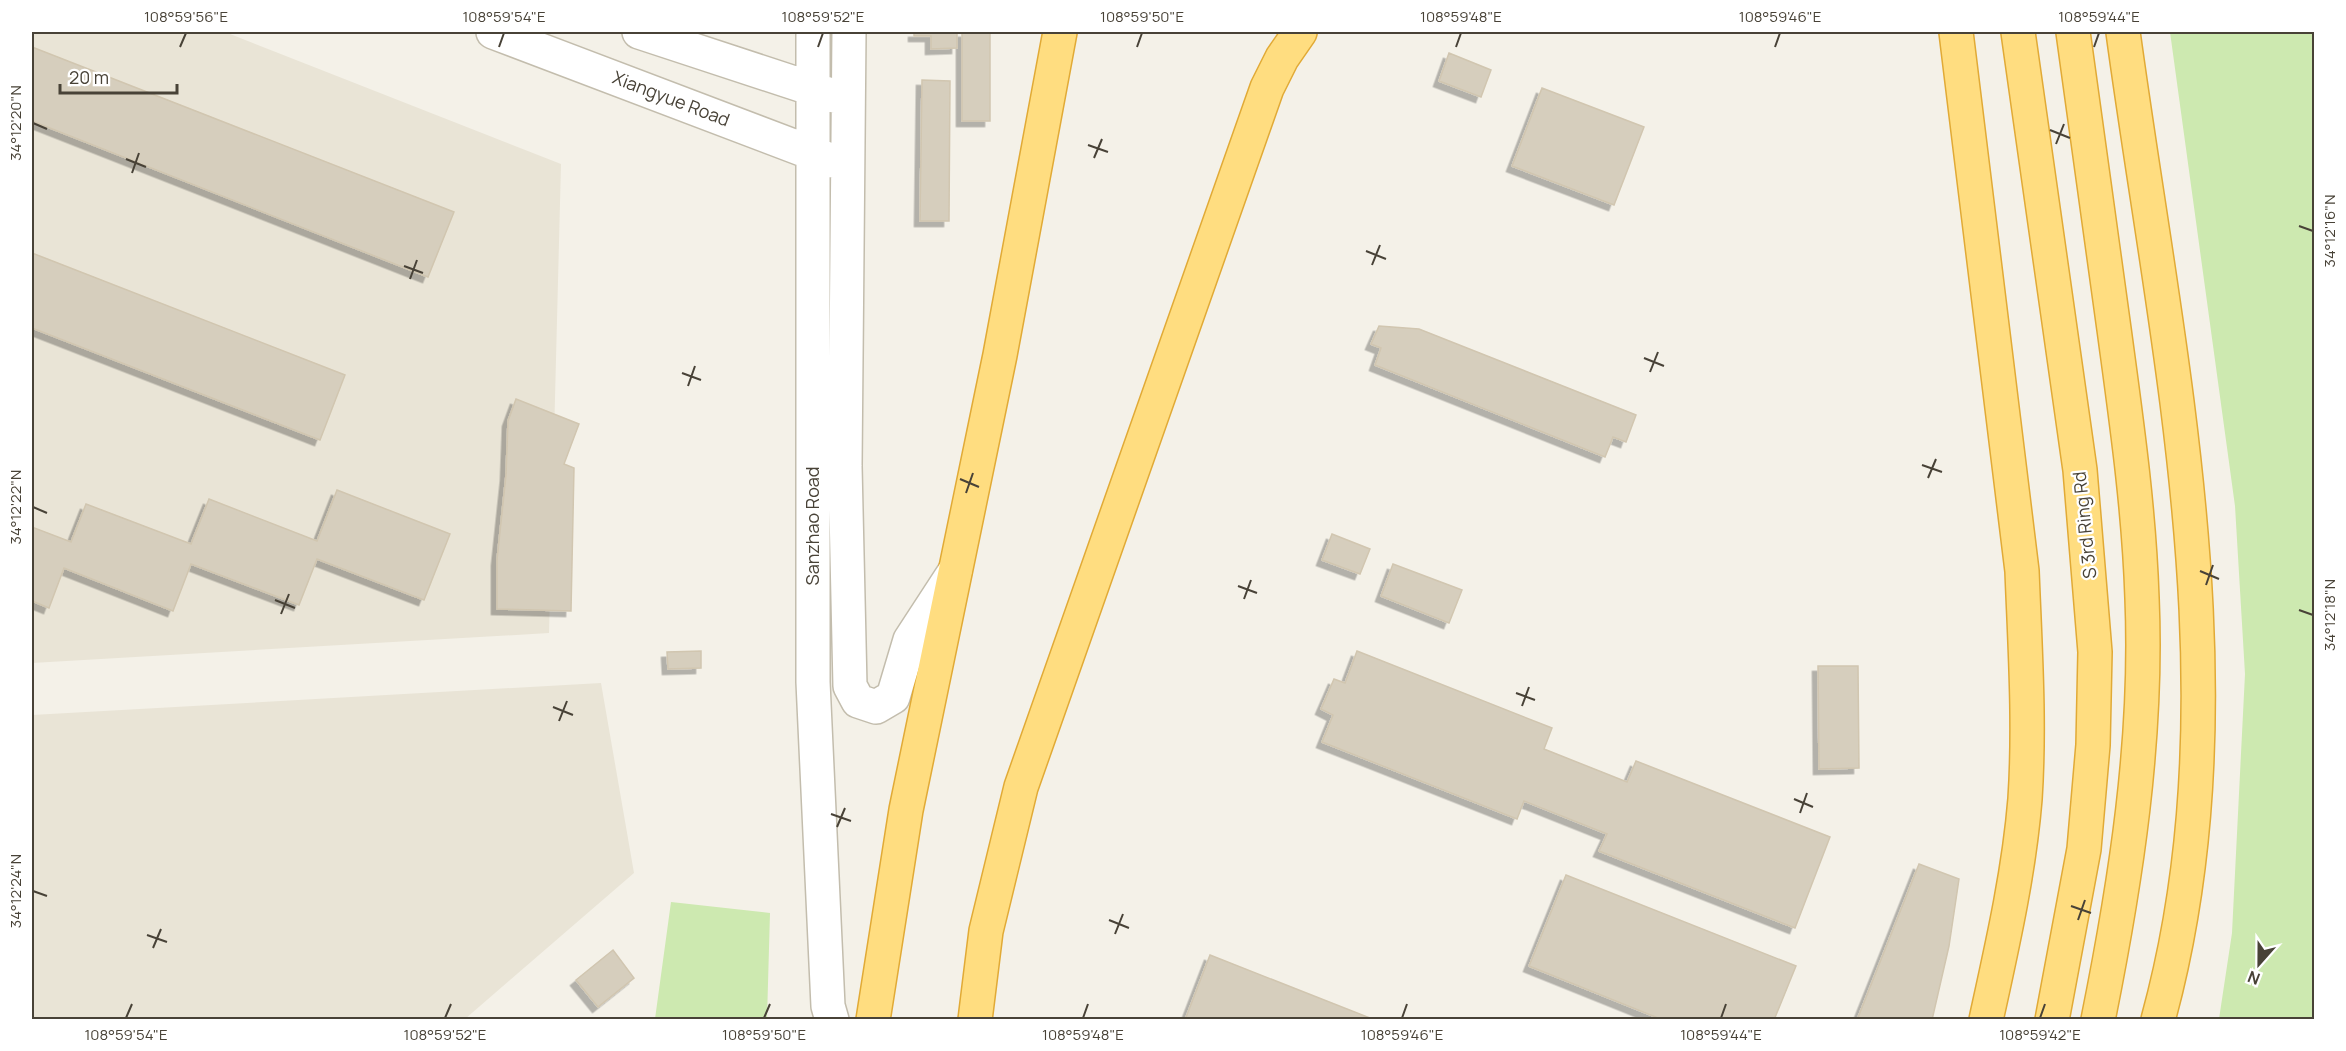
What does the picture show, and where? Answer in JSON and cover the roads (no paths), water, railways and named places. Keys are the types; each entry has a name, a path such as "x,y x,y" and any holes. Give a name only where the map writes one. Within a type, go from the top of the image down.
{"highway":[{"path":"873,1020 906,810 1000,355 1060,32"},
{"path":"975,1020 986,931 1021,787 1268,88 1282,58 1300,32"},
{"path":"1956,32 2022,571 2026,655 2024,801 2014,880 1986,1020"},
{"name":"S 3rd Ring Rd","path":"2018,32 2080,470 2095,652 2093,745 2084,849 2052,1020"},
{"path":"2073,32 2126,417 2137,509 2142,599 2141,706 2133,813 2116,930 2098,1020"},
{"path":"2123,32 2188,491 2198,674 2198,777 2183,899 2158,1020"}],"street":[{"name":"Xiangyue Road","path":"493,32 849,167"},
{"path":"639,32 850,102"},
{"name":"Sanzhao Road","path":"813,32 813,682 828,1006 832,1020"},
{"name":"Sanzhao Road","path":"849,32 845,466 850,686 858,701 876,707 893,697 910,640 956,570"}]}
